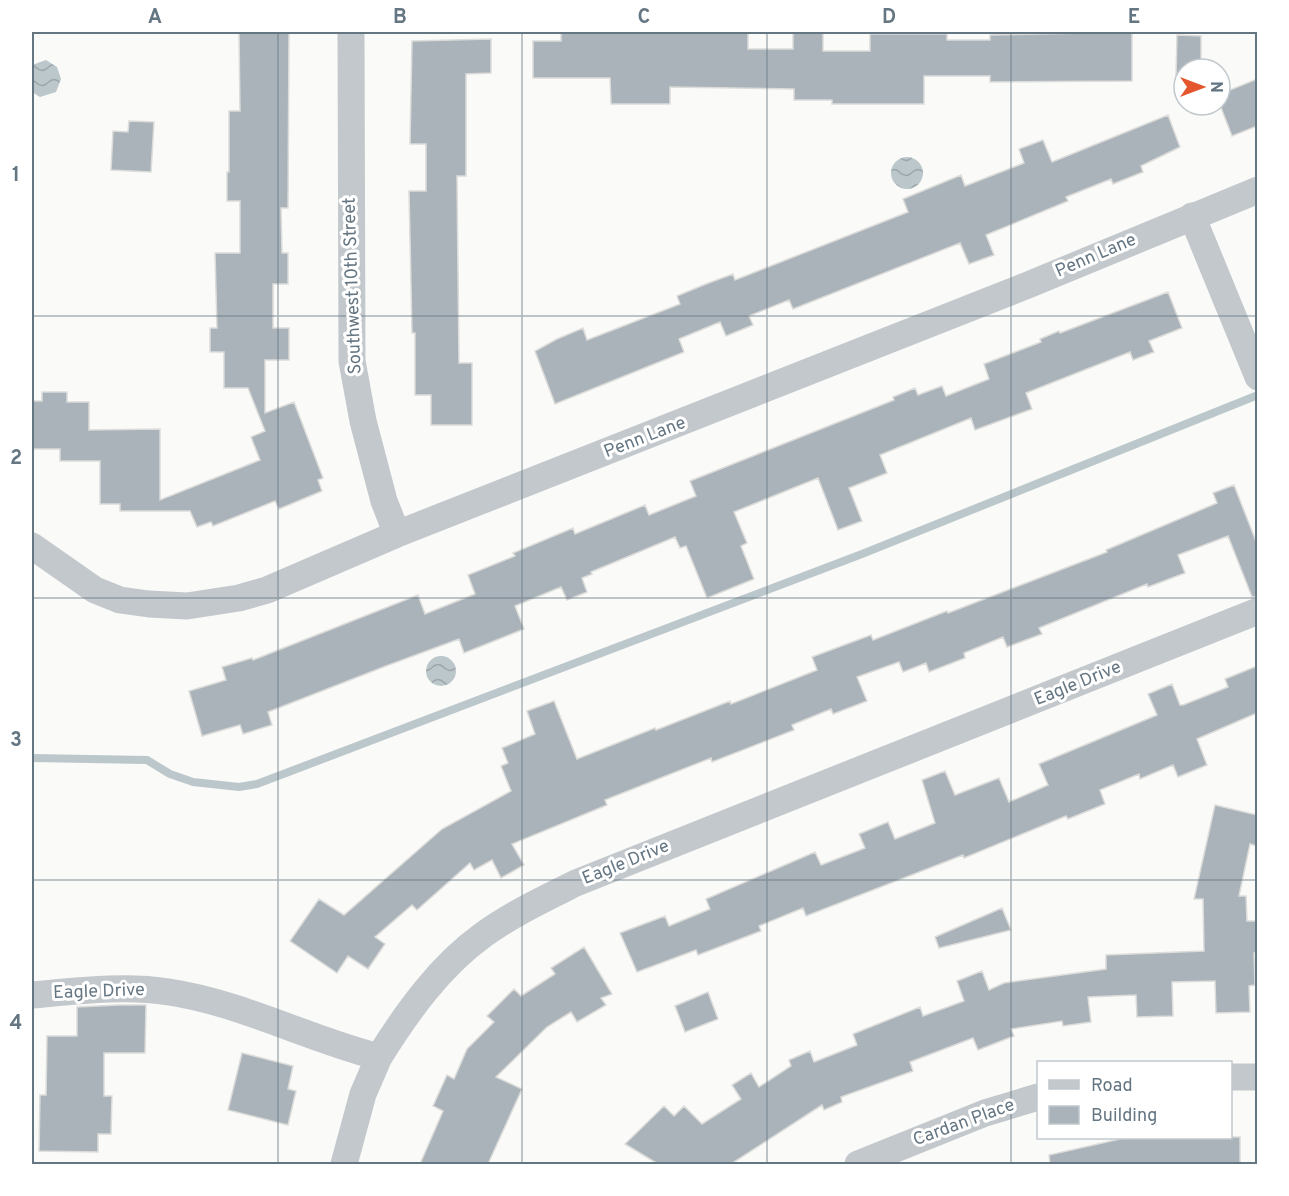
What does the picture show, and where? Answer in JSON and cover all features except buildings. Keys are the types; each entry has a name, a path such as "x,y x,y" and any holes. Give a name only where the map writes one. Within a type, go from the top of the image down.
{"street":[{"name":"Southwest 10th Street","path":"351,32 352,361 363,421 384,501 397,534"},
{"name":"Penn Lane","path":"32,546 104,593 120,600 187,606 239,598 267,590 397,534 1017,289 1257,190"},
{"path":"1192,216 1257,377"},
{"name":"Eagle Drive","path":"32,995 129,988 169,992 214,1001 262,1016 332,1045 380,1057 404,1019 443,973 482,936 529,906 576,883 1257,611"},
{"path":"344,1164 363,1094 380,1057"},
{"path":"1232,1077 1257,1077"},
{"name":"Cardan Place","path":"858,1164 985,1113 1037,1097"}],"water":[{"path":"46,60 57,67 61,79 56,92 40,97 32,92 32,65"},
{"path":"907,157 918,162 923,173 918,184 907,189 896,184 891,173 896,162"},
{"path":"441,656 452,660 456,671 452,682 441,686 430,682 426,671 430,660"}],"waterway":[{"path":"32,758 147,760 170,774 193,782 239,787 257,784 862,554 1258,395"}]}
